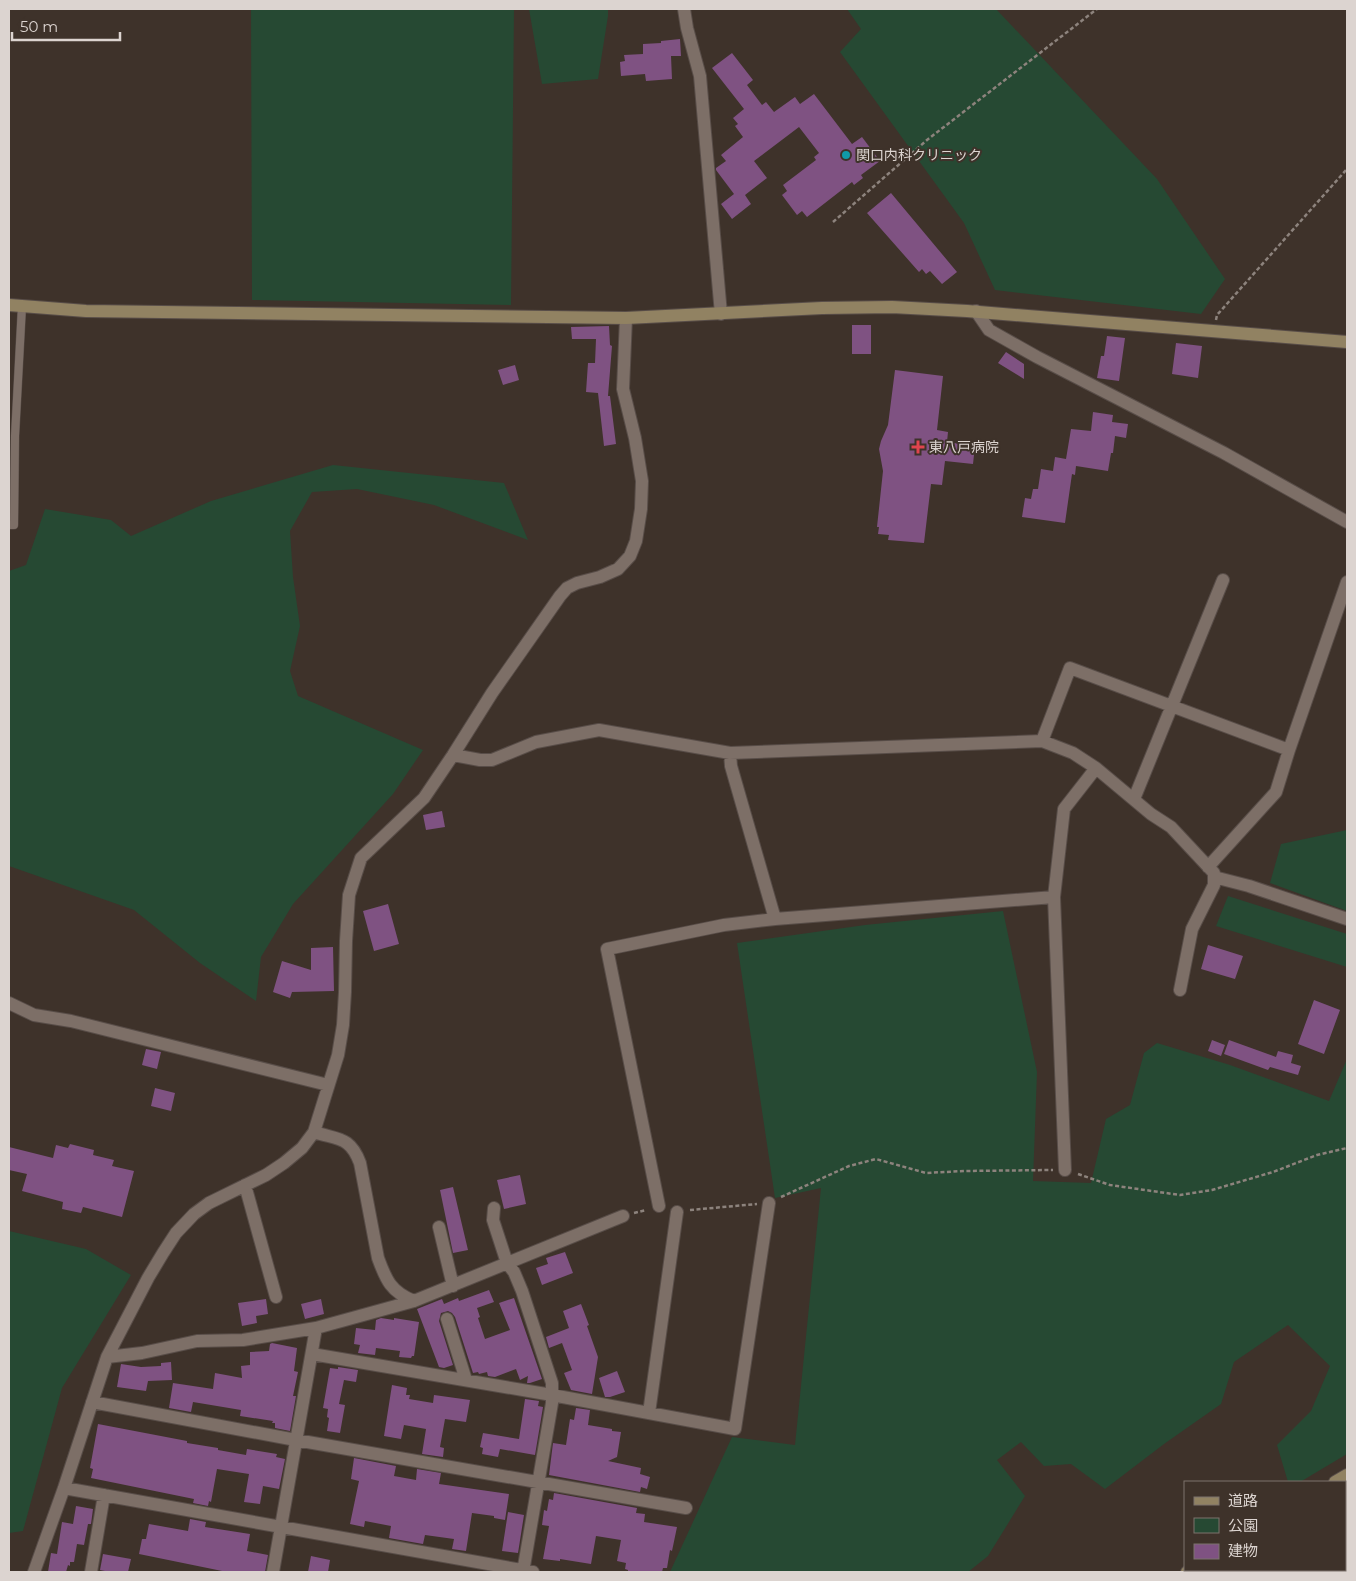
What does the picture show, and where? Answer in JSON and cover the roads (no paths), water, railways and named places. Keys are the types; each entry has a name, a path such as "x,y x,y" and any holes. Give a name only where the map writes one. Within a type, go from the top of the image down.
{"street":[{"path":"684,9 700,76 721,314"},
{"path":"9,305 86,312 626,318 822,308 892,307 976,311 1347,342"},
{"path":"976,311 989,330 1054,366 1224,453 1347,522"},
{"path":"34,1572 107,1357 148,1278 176,1233 194,1214 209,1203 266,1175 284,1163 302,1148 314,1132 338,1055 343,1025 349,895 361,858 424,798 492,693 567,588 618,569 630,556 636,541 641,509 642,481 635,438 623,389 626,318"},
{"path":"1134,799 1223,580"},
{"path":"1211,872 1276,792 1347,582"},
{"path":"1042,741 1070,668 1289,750"},
{"path":"453,755 480,760 492,760 536,742 599,730 730,753 1042,741 1073,753 1096,768 1151,814 1171,827 1211,872 1347,919"},
{"path":"730,753 731,766 775,919"},
{"path":"1066,1170 1054,897 1064,809 1096,768"},
{"path":"1180,990 1192,929 1214,885 1211,872"},
{"path":"659,1206 607,949 724,925 775,919 1054,897"},
{"path":"9,1003 34,1015 71,1021 328,1085"},
{"path":"314,1132 331,1138 343,1139 356,1152 360,1163 378,1258 383,1272 395,1291 403,1297 414,1301"},
{"path":"245,1186 276,1297"},
{"path":"312,1354 552,1395 735,1429 769,1203"},
{"path":"64,1488 526,1572 538,1482 552,1403 552,1383 522,1291 514,1272 507,1263 493,1220 494,1208"},
{"path":"649,1413 677,1212"},
{"path":"107,1357 142,1353 196,1341 243,1340 316,1328 414,1301 623,1216"},
{"path":"439,1227 453,1286"},
{"path":"448,1319 466,1380"},
{"path":"273,1572 316,1328"},
{"path":"92,1402 296,1440 686,1508"},
{"path":"1336,1481 1347,1474"},
{"path":"91,1572 104,1495"}],"lane":[{"path":"9,525 14,525 15,436 22,306"}],"place":[{"name":"関口内科クリニック","path":"846,155"},
{"name":"東八戸病院","path":"918,447"}]}
